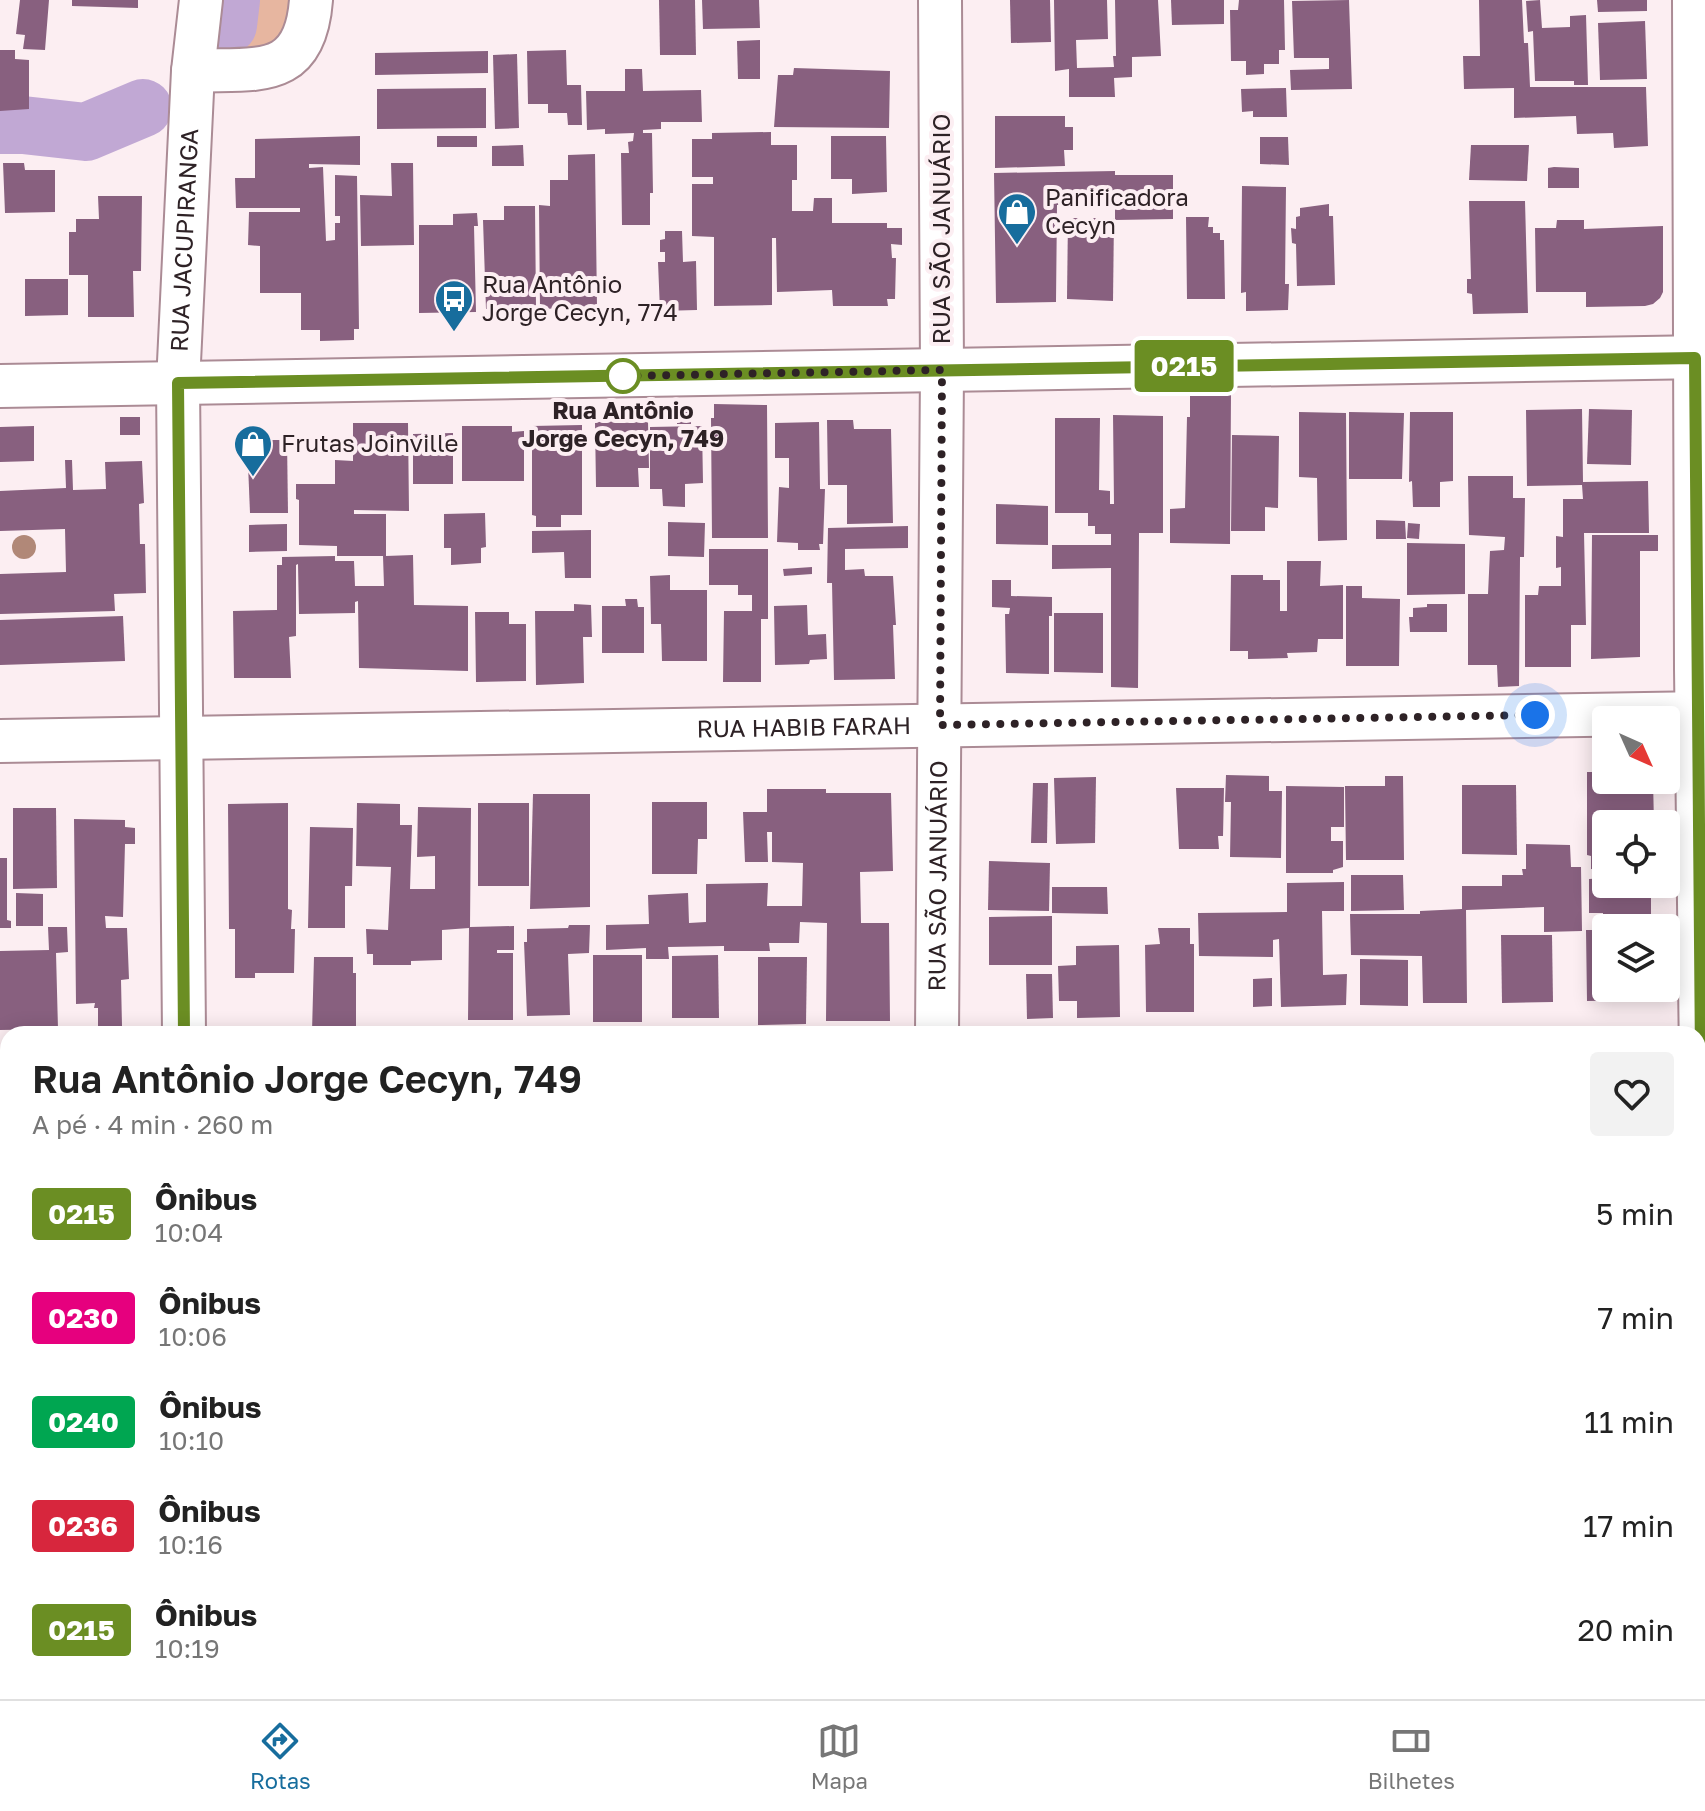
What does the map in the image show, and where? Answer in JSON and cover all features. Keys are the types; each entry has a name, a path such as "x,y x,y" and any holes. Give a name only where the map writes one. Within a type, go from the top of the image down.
{"street":[{"name":"RUA JACUPIRANGA","path":"184,1026 178,383 193,71 201,0"},
{"path":"193,71 267,68 285,60 299,48 306,34 311,0"},
{"name":"RUA SÃO JANUÁRIO","path":"937,1026 942,370 940,0"},
{"path":"1694,0 1700,358 1701,1026"},
{"path":"0,386 1700,358"},
{"name":"RUA HABIB FARAH","path":"0,741 1701,713"}],"shaded area":[{"path":"225,0 304,0 274,53 231,55 222,43"}],"building":[{"path":"20,0 49,0 45,50 23,49 25,35 16,34"},
{"path":"72,0 138,0 138,8 72,6"},
{"path":"659,0 695,0 696,55 660,55"},
{"path":"702,0 759,0 760,28 703,29"},
{"path":"1010,0 1050,0 1051,42 1011,43"},
{"path":"1054,0 1107,0 1108,39 1076,40 1077,68 1114,67 1115,0 1158,0 1161,56 1132,57 1132,77 1114,78 1115,97 1069,97 1069,69 1055,71"},
{"path":"1171,0 1224,0 1224,24 1172,25"},
{"path":"1239,0 1284,0 1285,50 1279,50 1279,64 1264,64 1264,74 1246,75 1246,61 1231,61 1230,10 1238,10"},
{"path":"1349,0 1352,89 1291,90 1290,70 1329,69 1329,58 1294,58 1292,1"},
{"path":"1479,0 1522,0 1530,87 1646,87 1648,146 1614,148 1613,133 1577,134 1576,116 1514,118 1514,88 1464,89 1463,56 1480,56"},
{"path":"1540,0 1542,28 1570,27 1570,16 1586,15 1588,85 1574,85 1574,81 1535,81 1533,31 1528,32 1526,1"},
{"path":"1597,0 1647,0 1647,11 1598,12"},
{"path":"1645,21 1647,79 1600,80 1598,23"},
{"path":"760,40 760,79 738,79 737,41"},
{"path":"0,50 15,50 15,59 29,60 29,109 0,111"},
{"path":"566,50 567,85 581,85 582,125 568,125 567,113 548,113 548,104 528,104 527,51"},
{"path":"488,51 488,73 375,75 375,53"},
{"path":"517,54 519,128 495,129 493,55"},
{"path":"794,68 890,71 889,128 774,127 778,75 793,75"},
{"path":"625,69 642,69 643,91 701,90 702,122 661,122 661,129 643,130 643,133 652,133 650,225 622,225 621,153 629,153 628,142 633,141 634,133 605,134 605,129 587,130 586,91 625,91"},
{"path":"486,88 486,128 377,129 377,89"},
{"path":"1286,88 1287,117 1253,117 1253,111 1242,112 1241,89"},
{"path":"995,116 1065,116 1065,127 1073,127 1073,150 1064,150 1065,166 995,168"},
{"path":"771,132 771,145 797,145 797,180 792,180 792,211 813,211 814,198 832,198 832,223 887,223 887,228 902,228 902,245 891,244 892,258 896,258 895,299 887,299 888,306 833,306 832,290 777,292 776,238 772,238 772,305 714,306 714,237 692,236 692,184 713,184 713,177 692,177 692,139 712,139 712,133"},
{"path":"360,136 360,165 309,164 309,168 323,167 326,241 335,240 335,223 340,223 340,216 335,216 335,175 357,176 359,329 354,329 354,340 320,341 320,330 301,330 301,293 260,293 260,246 248,245 249,212 300,212 300,208 236,208 235,178 255,178 255,139"},
{"path":"437,136 477,136 477,147 437,147"},
{"path":"831,136 886,136 887,192 852,194 852,179 831,179"},
{"path":"1260,137 1288,137 1289,165 1260,164"},
{"path":"523,145 524,166 492,166 492,146"},
{"path":"1471,145 1529,145 1527,181 1469,180"},
{"path":"595,154 597,307 540,309 539,205 550,206 550,180 568,180 568,155"},
{"path":"3,163 24,163 25,170 55,170 55,212 5,213"},
{"path":"391,163 413,163 414,245 361,246 360,195 392,196"},
{"path":"1548,168 1579,168 1579,188 1548,188"},
{"path":"1115,171 1115,175 1173,175 1173,219 1115,220 1115,205 1057,205 1056,302 996,303 994,173"},
{"path":"1242,186 1286,187 1285,284 1289,284 1288,310 1246,311 1246,292 1241,293"},
{"path":"98,196 142,196 141,271 133,271 134,317 88,317 88,275 69,275 69,232 76,232 76,219 99,219"},
{"path":"1469,201 1525,201 1528,313 1473,314 1472,294 1467,293 1467,279 1471,279"},
{"path":"1329,204 1329,216 1333,216 1335,285 1297,286 1296,244 1292,243 1291,228 1296,229 1300,208"},
{"path":"504,206 535,206 536,308 486,309 483,220 504,220"},
{"path":"477,213 478,226 474,226 476,312 419,313 419,225 453,225 453,214"},
{"path":"1186,217 1209,217 1208,227 1213,227 1213,233 1220,233 1220,240 1224,240 1225,299 1187,299"},
{"path":"1068,218 1114,218 1113,301 1067,299"},
{"path":"1557,220 1584,220 1584,229 1663,226 1663,292 1660,298 1645,306 1586,307 1586,292 1536,292 1535,228 1556,228"},
{"path":"665,231 682,231 683,262 696,261 697,310 660,311 658,262 665,262 665,252 660,252 660,240 665,239"},
{"path":"25,279 68,279 68,315 25,316"},
{"path":"1231,392 1230,544 1170,543 1170,509 1185,508 1190,393"},
{"path":"714,404 767,405 768,538 712,538 711,418 714,418"},
{"path":"677,409 690,409 691,424 677,424"},
{"path":"1582,409 1583,482 1648,481 1649,533 1584,533 1586,625 1571,625 1571,667 1525,667 1525,595 1538,595 1539,586 1561,586 1561,567 1556,568 1556,536 1563,537 1563,499 1583,499 1582,485 1527,486 1526,410"},
{"path":"1589,409 1632,410 1631,465 1587,464"},
{"path":"1299,412 1346,413 1347,540 1318,541 1317,478 1299,477"},
{"path":"1349,412 1404,413 1402,479 1349,479"},
{"path":"1410,412 1453,412 1453,481 1440,482 1440,507 1413,507 1412,481 1409,482"},
{"path":"1113,415 1163,416 1163,533 1139,533 1138,688 1111,687 1111,568 1052,569 1052,545 1111,545 1111,534 1095,534 1095,526 1088,526 1088,513 1055,513 1055,418 1100,418 1099,490 1110,491 1110,504 1114,504"},
{"path":"120,417 140,417 140,435 120,435"},
{"path":"827,420 853,420 854,429 891,429 893,523 847,524 847,485 828,485"},
{"path":"648,421 649,468 638,468 639,487 596,487 595,422"},
{"path":"819,422 820,489 825,489 823,544 819,544 820,550 798,550 798,543 777,542 779,487 789,488 789,458 775,458 775,423"},
{"path":"353,423 408,423 409,511 354,510 354,514 386,514 386,556 413,555 414,605 468,606 468,671 359,668 358,601 355,602 355,613 299,614 298,564 296,636 289,637 291,678 234,678 233,611 277,610 277,565 282,565 282,557 335,556 335,561 354,561 355,586 384,586 383,556 337,556 337,546 299,545 296,484 335,484 335,460 353,461"},
{"path":"582,425 582,515 561,515 561,527 536,527 536,516 532,515 532,426"},
{"path":"34,426 34,461 0,462 0,427"},
{"path":"462,426 512,426 512,432 524,431 524,481 462,481"},
{"path":"702,426 703,483 685,484 685,507 663,506 662,489 650,489 650,427"},
{"path":"453,433 453,484 413,484 413,434"},
{"path":"1232,435 1279,436 1278,508 1265,507 1265,531 1231,531"},
{"path":"247,440 287,440 288,513 250,513"},
{"path":"65,460 72,460 73,490 106,489 105,462 142,461 144,503 139,504 140,544 145,544 146,593 114,594 115,611 0,614 0,574 66,572 65,529 0,531 0,491 66,488"},
{"path":"1468,476 1513,476 1513,498 1525,498 1524,557 1520,557 1519,686 1498,687 1497,665 1468,665 1468,594 1488,594 1490,551 1504,550 1505,537 1469,535"},
{"path":"996,504 1048,506 1048,545 996,544"},
{"path":"485,513 486,547 481,548 481,563 451,565 451,548 444,548 444,514"},
{"path":"1376,520 1405,521 1406,539 1376,539"},
{"path":"668,522 705,523 704,557 668,556"},
{"path":"1408,523 1420,524 1419,539 1407,538"},
{"path":"287,524 287,551 249,552 249,525"},
{"path":"908,526 908,548 845,549 845,570 864,569 865,576 893,576 895,679 834,680 832,583 827,583 828,528"},
{"path":"591,530 591,578 565,578 564,552 532,553 532,531"},
{"path":"1592,535 1658,535 1658,551 1640,551 1640,657 1591,659"},
{"path":"1407,543 1465,544 1465,594 1407,595"},
{"path":"709,549 768,549 768,619 761,619 761,682 723,682 724,611 752,611 752,595 738,595 738,585 709,585"},
{"path":"1287,561 1321,561 1320,586 1343,585 1343,639 1318,639 1317,652 1287,653 1288,658 1248,659 1248,651 1230,651 1231,575 1263,575 1263,580 1280,580 1280,611 1287,611"},
{"path":"812,567 812,574 784,576 783,569"},
{"path":"670,575 670,590 707,590 707,661 662,661 661,624 651,624 650,576"},
{"path":"992,580 1011,580 1011,596 1052,597 1049,674 1006,673 1005,614 1009,614 1010,608 992,607"},
{"path":"1346,586 1362,586 1362,598 1400,599 1399,666 1346,666"},
{"path":"625,599 637,599 638,607 644,607 644,653 602,653 602,606 626,606"},
{"path":"574,604 591,605 592,637 583,637 584,683 536,685 535,611 574,611"},
{"path":"1427,604 1447,604 1447,632 1410,632 1409,617 1413,617 1413,608 1427,607"},
{"path":"807,605 808,635 826,634 827,659 810,660 809,664 775,665 774,606"},
{"path":"475,612 509,612 509,624 526,624 526,681 476,682"},
{"path":"1054,613 1103,613 1103,673 1054,672"},
{"path":"123,616 125,661 0,665 0,620"},
{"path":"1587,772 1592,772 1592,794 1653,794 1654,810 1592,810 1592,869 1591,856 1587,855"},
{"path":"1226,775 1269,776 1269,791 1282,791 1281,858 1230,857 1231,802 1225,802"},
{"path":"1385,776 1403,776 1404,860 1346,860 1345,786 1385,786"},
{"path":"1096,777 1095,843 1056,844 1054,778"},
{"path":"1033,783 1048,783 1047,843 1031,843"},
{"path":"1462,785 1516,785 1517,855 1462,854"},
{"path":"1286,786 1344,787 1344,827 1331,827 1331,841 1343,841 1343,867 1333,870 1333,873 1286,873"},
{"path":"1176,788 1224,788 1223,836 1218,836 1219,849 1179,849"},
{"path":"767,789 891,793 893,871 860,872 861,923 889,923 890,1021 826,1021 827,923 800,922 799,943 769,943 770,951 724,951 724,946 668,947 669,959 646,959 646,948 606,950 606,925 649,924 648,895 688,893 689,923 706,922 706,884 768,883 767,906 802,906 803,863 772,862 772,832 767,832 768,862 745,862 743,812 767,812"},
{"path":"533,794 590,794 590,907 530,909"},
{"path":"652,802 707,802 707,839 698,839 697,874 652,874"},
{"path":"288,803 288,909 292,910 291,929 295,929 294,973 255,973 255,978 235,978 235,929 229,929 228,804"},
{"path":"357,803 400,804 400,825 412,825 410,889 435,889 435,856 417,857 418,807 471,808 470,927 514,926 514,950 497,950 497,953 513,953 513,1020 468,1020 469,928 442,930 442,960 411,961 411,965 373,965 373,954 367,954 366,929 388,930 391,867 356,866"},
{"path":"478,803 529,803 529,886 478,886"},
{"path":"13,808 56,808 57,888 13,889"},
{"path":"74,819 125,820 125,827 135,828 135,844 125,844 123,917 105,916 106,928 127,928 129,979 121,980 122,1026 98,1026 95,1003 76,1004"},
{"path":"310,827 353,828 352,886 345,886 345,928 308,928"},
{"path":"1526,844 1570,845 1571,867 1581,867 1582,931 1544,932 1544,907 1466,910 1467,1003 1423,1003 1422,956 1351,955 1350,914 1420,914 1420,911 1462,909 1462,886 1502,886 1502,875 1523,875 1522,869 1526,869"},
{"path":"0,858 7,858 7,920 11,921 11,928 0,928"},
{"path":"989,861 1050,863 1049,911 988,910"},
{"path":"1351,875 1403,875 1404,910 1351,911"},
{"path":"1589,879 1592,879 1592,898 1651,898 1651,914 1589,913"},
{"path":"1344,882 1344,911 1322,911 1323,975 1347,974 1346,1005 1281,1007 1279,939 1273,940 1273,957 1199,956 1198,913 1287,912 1287,883"},
{"path":"1052,887 1107,887 1108,914 1052,913"},
{"path":"16,893 43,894 43,926 16,926"},
{"path":"1052,916 1052,965 989,965 989,917"},
{"path":"569,925 590,925 589,953 568,954 570,1015 527,1016 524,942 527,942 527,929 568,928"},
{"path":"48,927 67,927 68,952 56,953 58,1026 0,1026 0,951 49,950"},
{"path":"1158,928 1190,928 1190,944 1194,944 1194,1012 1146,1012 1145,945 1160,944"},
{"path":"1586,930 1592,930 1592,1001 1587,1001"},
{"path":"1501,935 1552,935 1553,1002 1502,1003"},
{"path":"1119,945 1120,1017 1077,1018 1077,1001 1059,1001 1058,966 1076,965 1076,946"},
{"path":"593,955 642,955 642,1022 593,1022"},
{"path":"718,955 719,1018 672,1018 672,956"},
{"path":"314,957 353,957 356,1026 312,1026"},
{"path":"758,957 807,957 806,1024 758,1025"},
{"path":"1360,959 1408,960 1408,1006 1360,1005"},
{"path":"1026,974 1052,974 1053,1018 1027,1019"},
{"path":"1272,978 1272,1006 1253,1007 1253,979"}],"waterway":[{"path":"228,25 231,0"},
{"path":"0,125 86,132 143,108"}],"bus line":[{"name":"0215","path":"184,1026 178,383 1695,358 1701,1026"}],"place":[{"name":"Panificadora Cecyn","path":"1017,246"},
{"name":"Rua Antônio Jorge Cecyn, 774","path":"454,333"},
{"name":"Rua Antônio Jorge Cecyn, 749","path":"623,376"},
{"name":"Frutas Joinville","path":"253,478"}],"route":[{"path":"623,376 942,370 940,725 1535,715"}]}
